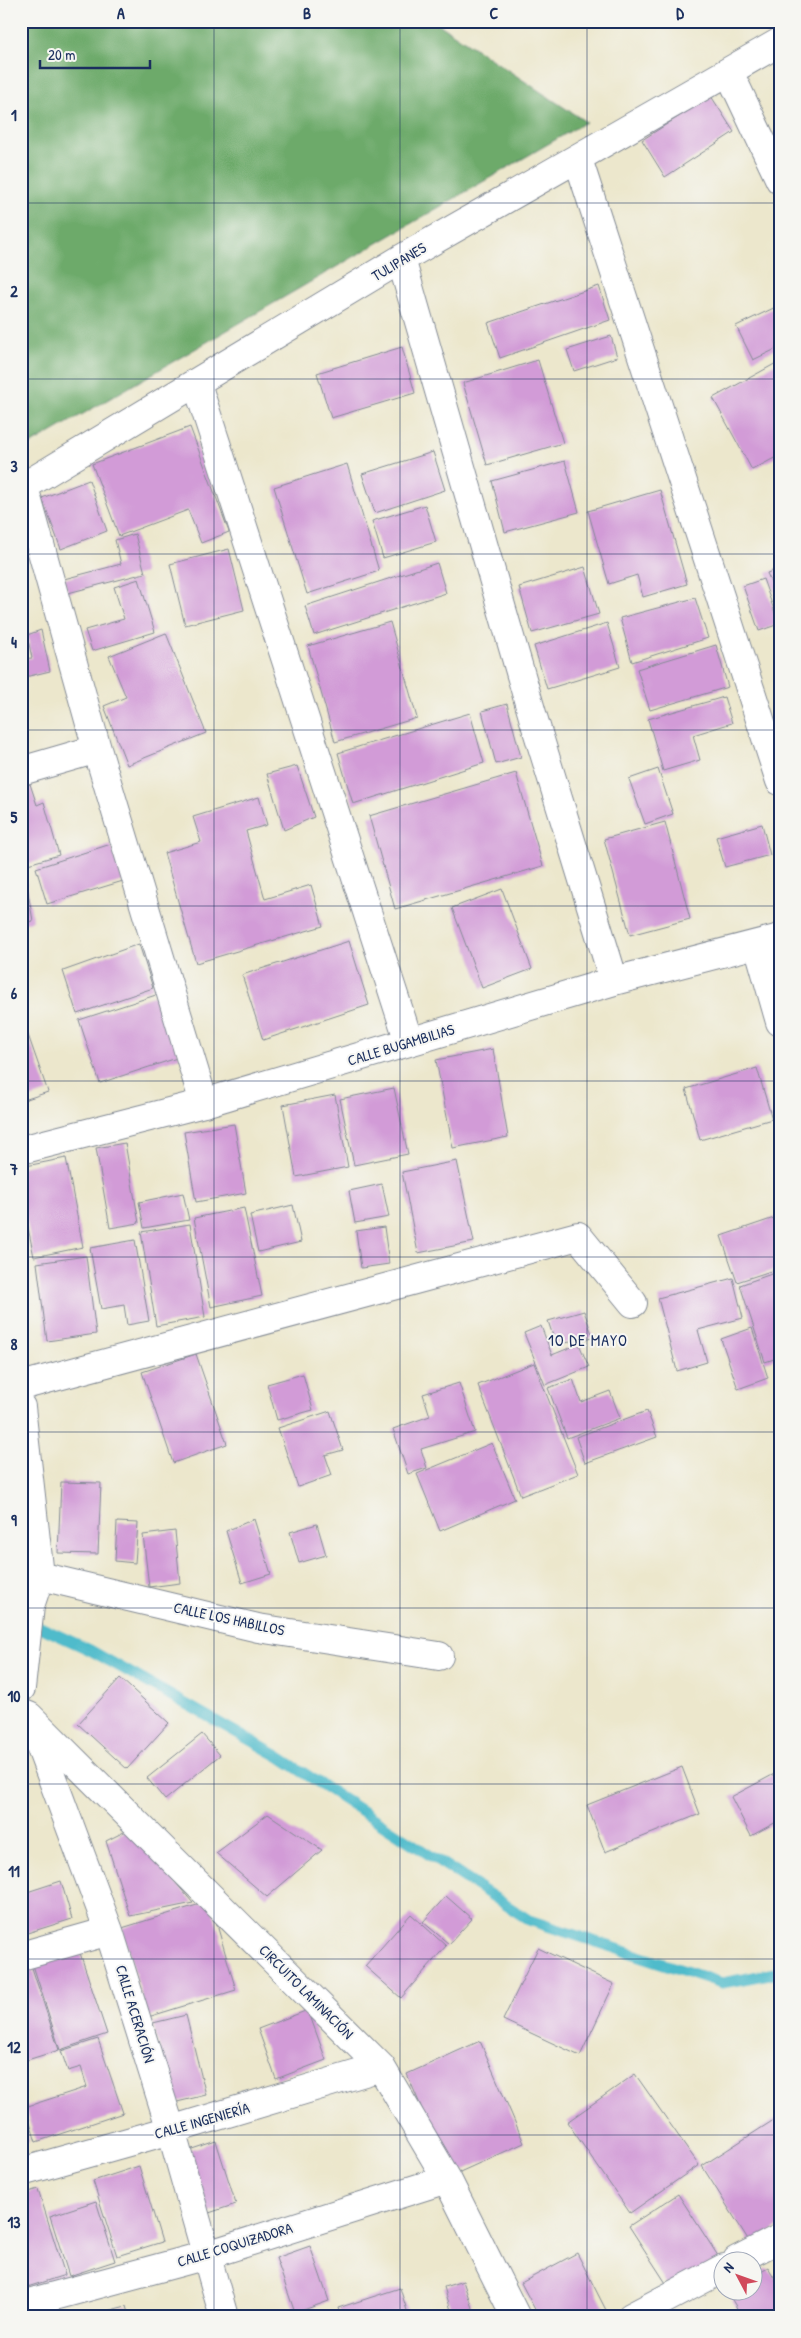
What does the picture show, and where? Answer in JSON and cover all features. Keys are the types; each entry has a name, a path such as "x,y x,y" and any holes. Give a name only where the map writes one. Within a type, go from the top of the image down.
{"street":[{"name":"TULIPANES","path":"23,487 401,260 780,42"},
{"path":"728,72 780,180"},
{"path":"578,159 780,781"},
{"path":"401,260 532,717 614,981"},
{"path":"197,384 409,1042"},
{"path":"23,487 97,749 204,1103"},
{"path":"21,771 97,749"},
{"path":"769,941 780,1022"},
{"name":"CALLE BUGAMBILIAS","path":"21,1150 204,1103 614,981 769,941"},
{"path":"21,1386 578,1236 633,1303"},
{"path":"21,1407 31,1572 30,1606 21,1688"},
{"name":"CALLE LOS HABILLOS","path":"31,1572 258,1628 440,1656"},
{"name":"CALLE ACERACIÓN","path":"24,1716 109,1931 171,2130 224,2317"},
{"name":"CIRCUITO LAMINACIÓN","path":"24,1716 381,2067 447,2179 516,2317"},
{"path":"21,1956 109,1931"},
{"name":"CALLE INGENIERÍA","path":"21,2172 171,2130 381,2067"},
{"name":"CALLE COQUIZADORA","path":"21,2305 207,2255 447,2179"},
{"path":"757,2250 780,2238"},
{"path":"630,2317 714,2273"}],"green space":[{"path":"21,21 434,21 586,122 21,450"}],"building":[{"path":"711,96 734,132 665,177 642,140"},
{"path":"599,286 610,320 500,358 488,323"},
{"path":"780,305 780,347 753,360 736,326"},
{"path":"611,336 617,357 574,371 567,350"},
{"path":"402,347 415,393 331,418 317,373"},
{"path":"538,360 563,443 487,465 463,383"},
{"path":"780,361 780,455 752,470 713,398"},
{"path":"190,427 229,532 201,543 188,510 119,536 92,464"},
{"path":"433,452 445,490 375,513 362,474"},
{"path":"565,461 579,512 505,532 492,481"},
{"path":"347,464 379,571 307,594 274,487"},
{"path":"89,480 107,531 61,549 42,498"},
{"path":"660,490 687,584 643,597 637,575 609,584 588,511"},
{"path":"425,505 436,542 383,558 372,521"},
{"path":"135,534 145,573 68,593 64,579 121,564 115,540"},
{"path":"229,549 244,610 185,625 170,564"},
{"path":"437,563 446,593 314,635 305,606"},
{"path":"585,567 599,614 532,633 519,587"},
{"path":"780,568 780,603 767,573"},
{"path":"139,579 155,632 92,651 85,630 124,619 114,587"},
{"path":"763,579 779,624 759,631 743,586"},
{"path":"695,598 708,638 632,662 620,618"},
{"path":"390,622 417,718 335,742 308,646"},
{"path":"607,623 620,667 547,689 534,646"},
{"path":"41,630 50,671 21,678 21,659 32,658 27,635"},
{"path":"166,633 206,733 127,765 104,706 126,697 109,656"},
{"path":"21,637 25,655 21,656"},
{"path":"716,645 728,687 650,710 637,669"},
{"path":"724,697 732,723 693,735 700,760 663,771 648,719"},
{"path":"507,704 521,757 496,764 482,711"},
{"path":"470,713 484,763 353,804 338,753"},
{"path":"297,766 314,817 284,830 267,774"},
{"path":"658,769 673,814 645,824 629,779"},
{"path":"516,773 543,866 395,909 369,816"},
{"path":"30,784 37,805 44,802 59,855 21,866 21,787"},
{"path":"259,797 267,825 246,831 265,899 311,885 323,926 196,963 164,853 201,842 193,817"},
{"path":"665,822 690,919 630,935 604,839"},
{"path":"762,824 770,855 725,867 716,837"},
{"path":"111,844 123,881 47,904 36,868"},
{"path":"25,875 33,921 21,924 21,876"},
{"path":"502,889 532,969 482,988 452,908"},
{"path":"349,941 369,1005 263,1040 242,975"},
{"path":"139,944 153,988 77,1014 63,971"},
{"path":"159,994 180,1057 100,1083 79,1020"},
{"path":"21,1015 48,1092 21,1101"},
{"path":"493,1049 508,1137 453,1148 436,1060"},
{"path":"757,1068 772,1119 700,1140 686,1089"},
{"path":"394,1088 408,1154 354,1165 340,1099"},
{"path":"335,1095 348,1167 296,1177 283,1105"},
{"path":"234,1124 246,1193 196,1202 184,1132"},
{"path":"125,1143 139,1223 110,1228 96,1148"},
{"path":"66,1158 83,1247 34,1257 21,1193 21,1167"},
{"path":"457,1161 474,1242 418,1253 402,1172"},
{"path":"382,1184 389,1217 355,1223 349,1191"},
{"path":"183,1193 189,1220 144,1228 139,1202"},
{"path":"293,1205 301,1242 258,1252 250,1215"},
{"path":"244,1208 262,1296 211,1307 194,1218"},
{"path":"780,1216 780,1268 737,1282 721,1236"},
{"path":"190,1224 205,1317 156,1326 141,1232"},
{"path":"384,1227 389,1264 361,1268 356,1231"},
{"path":"135,1240 149,1321 127,1325 124,1305 101,1309 90,1248"},
{"path":"86,1256 96,1334 47,1341 37,1263"},
{"path":"780,1271 780,1357 765,1362 740,1285"},
{"path":"733,1278 743,1318 698,1330 707,1362 677,1371 658,1298"},
{"path":"584,1311 593,1337 556,1345 548,1321"},
{"path":"541,1326 552,1355 579,1344 589,1367 545,1385 524,1333"},
{"path":"752,1328 768,1378 738,1389 721,1339"},
{"path":"196,1354 227,1444 173,1463 142,1372"},
{"path":"534,1363 578,1474 521,1496 478,1385"},
{"path":"303,1374 313,1410 277,1420 267,1384"},
{"path":"573,1379 581,1402 610,1391 620,1418 567,1438 548,1388"},
{"path":"459,1383 475,1432 421,1449 427,1468 408,1474 393,1429 430,1416 423,1394"},
{"path":"330,1411 343,1450 325,1455 332,1475 298,1487 278,1428"},
{"path":"647,1411 657,1437 585,1463 576,1437"},
{"path":"492,1443 515,1499 440,1531 417,1474"},
{"path":"61,1482 101,1483 98,1554 58,1553"},
{"path":"254,1519 271,1574 242,1583 226,1531"},
{"path":"117,1522 138,1523 135,1563 115,1561"},
{"path":"317,1524 326,1555 299,1563 290,1532"},
{"path":"175,1531 180,1583 149,1587 143,1535"},
{"path":"120,1678 169,1723 127,1769 78,1724"},
{"path":"202,1734 220,1755 165,1800 147,1778"},
{"path":"682,1767 700,1814 605,1852 587,1805"},
{"path":"780,1771 780,1820 751,1836 731,1797"},
{"path":"268,1814 322,1850 267,1897 216,1853"},
{"path":"130,1829 193,1903 130,1916 106,1841"},
{"path":"61,1881 72,1919 21,1935 21,1894"},
{"path":"446,1896 472,1919 449,1944 423,1922"},
{"path":"210,1901 236,1990 148,2017 122,1928"},
{"path":"411,1914 446,1946 401,1998 365,1966"},
{"path":"78,1947 107,2034 60,2050 32,1962"},
{"path":"538,1948 614,1984 580,2056 503,2020"},
{"path":"31,1965 59,2050 21,2062 21,1968"},
{"path":"308,2010 326,2060 276,2079 258,2029"},
{"path":"186,2015 206,2095 173,2103 153,2023"},
{"path":"98,2039 123,2113 36,2142 25,2107 87,2087 81,2067 68,2071 61,2051"},
{"path":"480,2041 524,2143 451,2176 407,2074"},
{"path":"635,2074 699,2165 630,2213 567,2122"},
{"path":"780,2116 780,2226 751,2244 702,2166"},
{"path":"21,2118 29,2141 21,2144"},
{"path":"216,2141 236,2204 206,2214 186,2151"},
{"path":"139,2166 162,2242 117,2256 93,2181"},
{"path":"38,2189 65,2275 21,2289 21,2194"},
{"path":"678,2194 714,2250 714,2267 673,2294 629,2226"},
{"path":"96,2201 115,2261 69,2276 50,2216"},
{"path":"310,2246 329,2301 295,2313 276,2258"},
{"path":"577,2253 607,2312 597,2317 539,2317 521,2283"},
{"path":"768,2267 780,2287 780,2317 742,2317 732,2300 764,2300 764,2269"},
{"path":"463,2281 475,2317 453,2317 444,2287"},
{"path":"400,2288 409,2317 341,2317 338,2308"},
{"path":"126,2306 129,2317 88,2317 88,2316"}],"waterway":[{"path":"27,1621 90,1650 278,1756 529,1920 722,1983 780,1972"}],"district":[{"name":"1O DE MAYO","path":"588,1340"}]}
